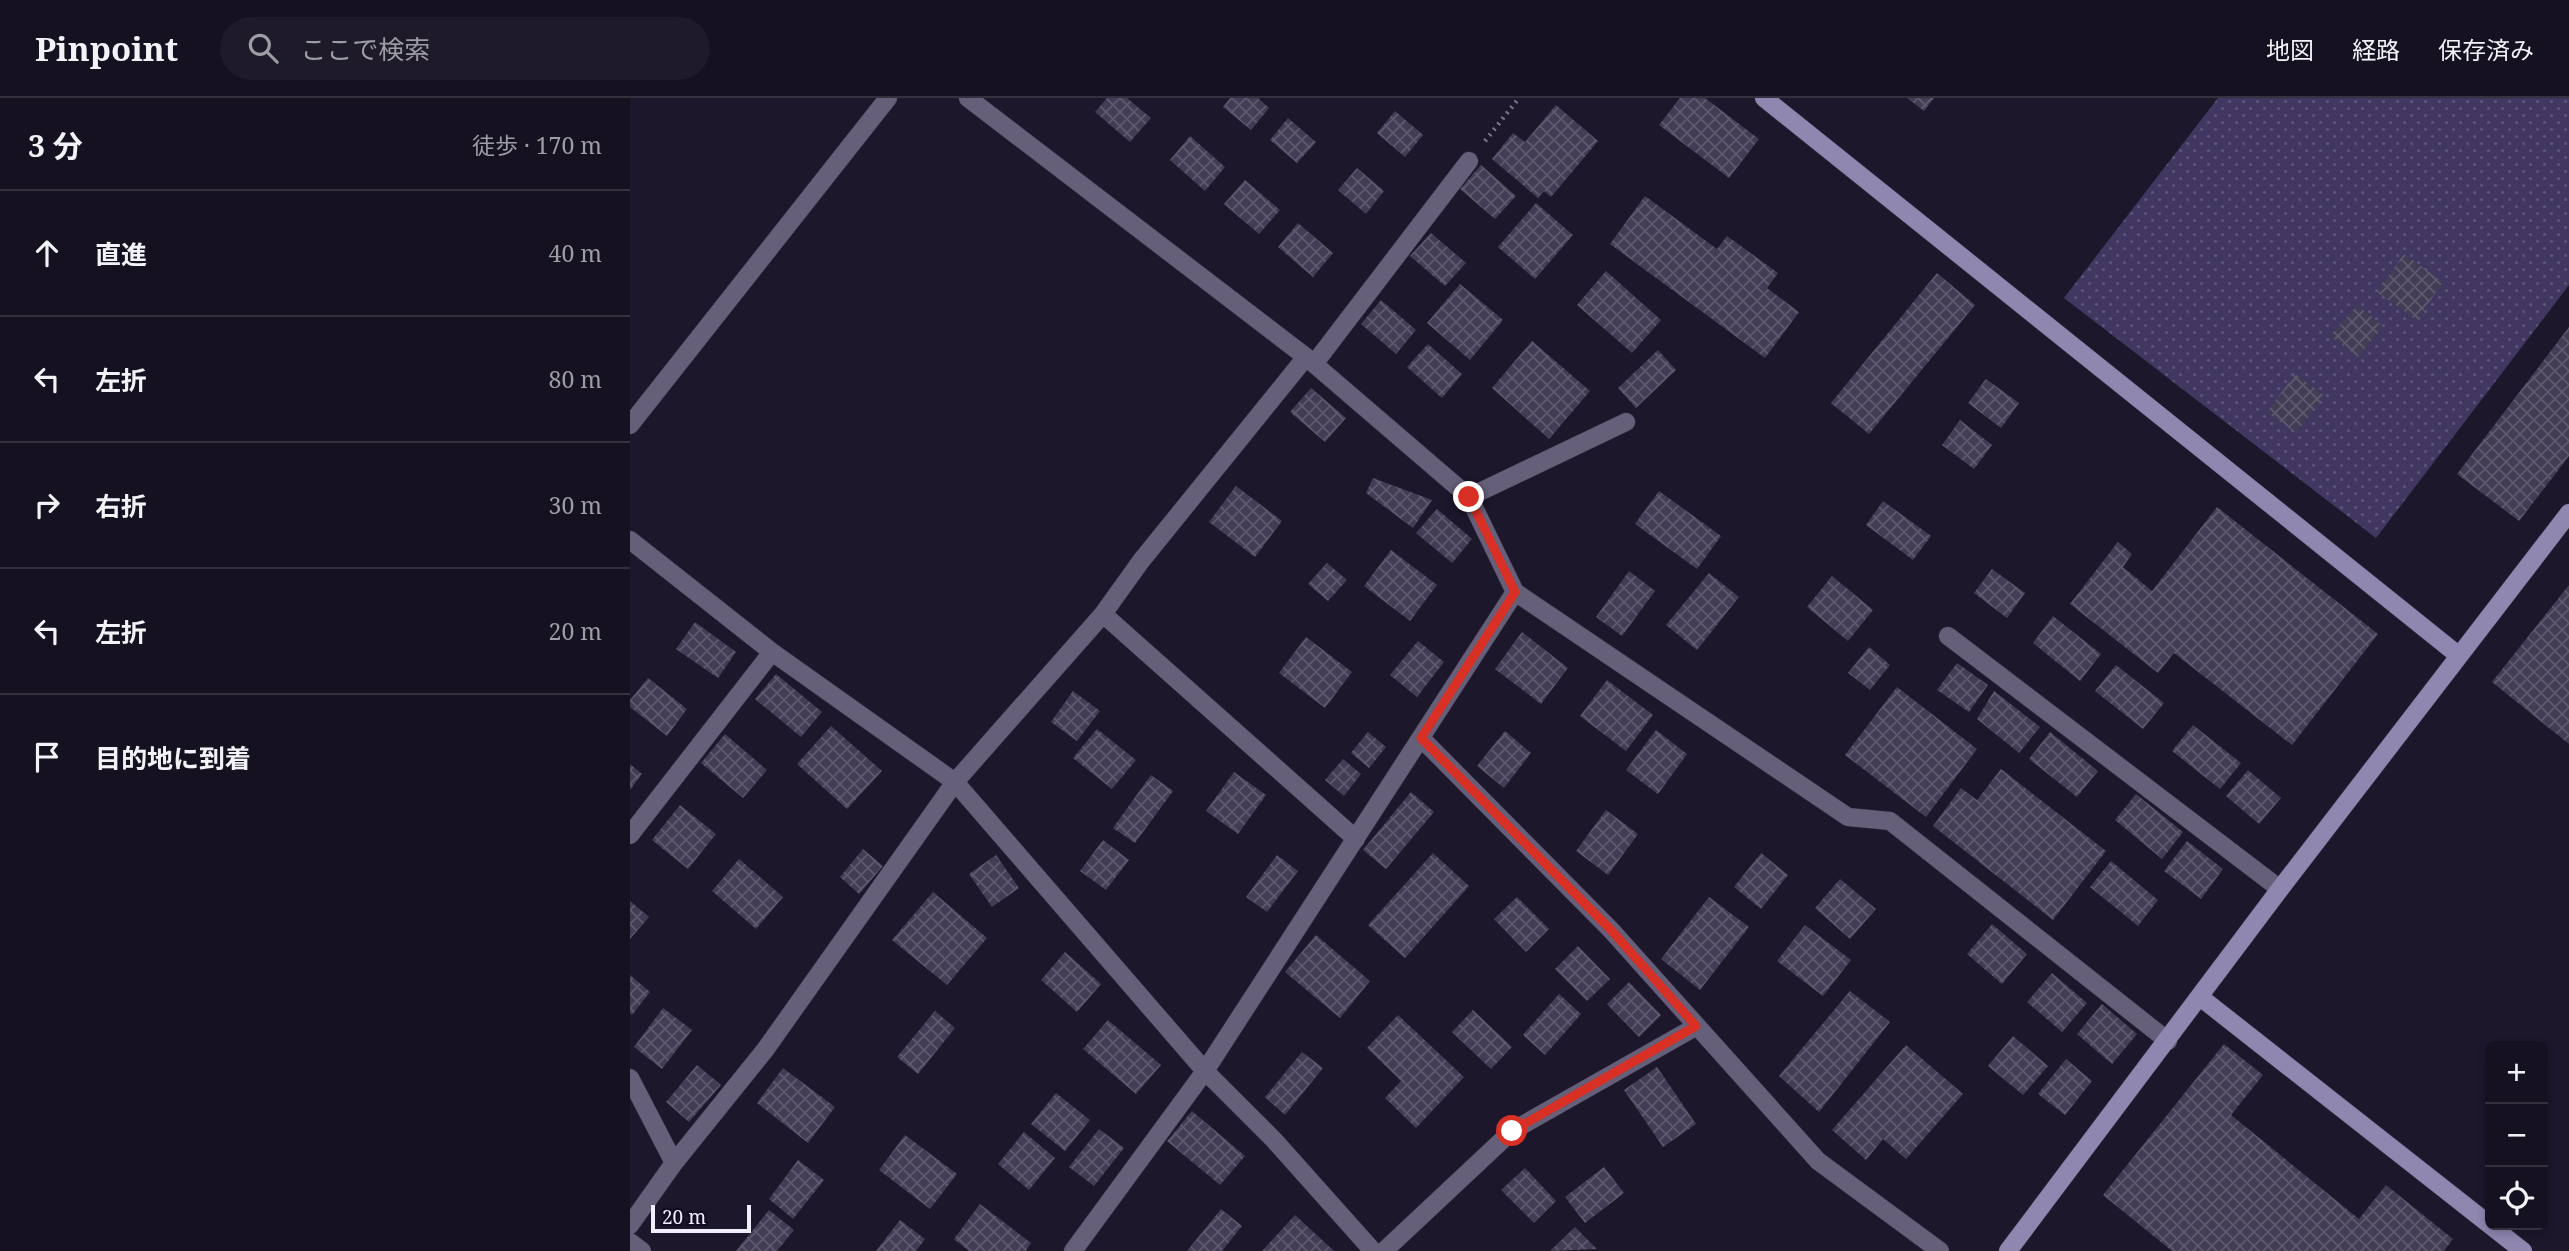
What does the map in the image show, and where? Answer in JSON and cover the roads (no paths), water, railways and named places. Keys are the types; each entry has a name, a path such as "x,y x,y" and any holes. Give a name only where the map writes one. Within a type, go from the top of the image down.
{"street":[{"path":"630,425 888,98"},
{"path":"968,98 1310,361 1469,497 1515,592 1848,817 1890,821 2168,1041"},
{"path":"1764,98 2458,655"},
{"path":"630,1225 674,1163 765,1049 955,782 1103,614 1141,561 1310,361 1469,161"},
{"path":"1469,497 1626,422"},
{"path":"2008,1251 2280,889 2569,513"},
{"path":"630,540 772,652 955,782 1205,1071 1275,1140 1373,1251"},
{"path":"1073,1251 1205,1071 1515,592"},
{"path":"1103,614 1356,839"},
{"path":"1948,636 2280,889"},
{"path":"630,835 772,652"},
{"path":"1421,738 1611,930 1818,1161 1940,1251"},
{"path":"2200,997 2523,1251"},
{"path":"1384,1251 1512,1131 1696,1026"},
{"path":"630,1079 674,1163"},
{"path":"630,1242 642,1251"}]}
